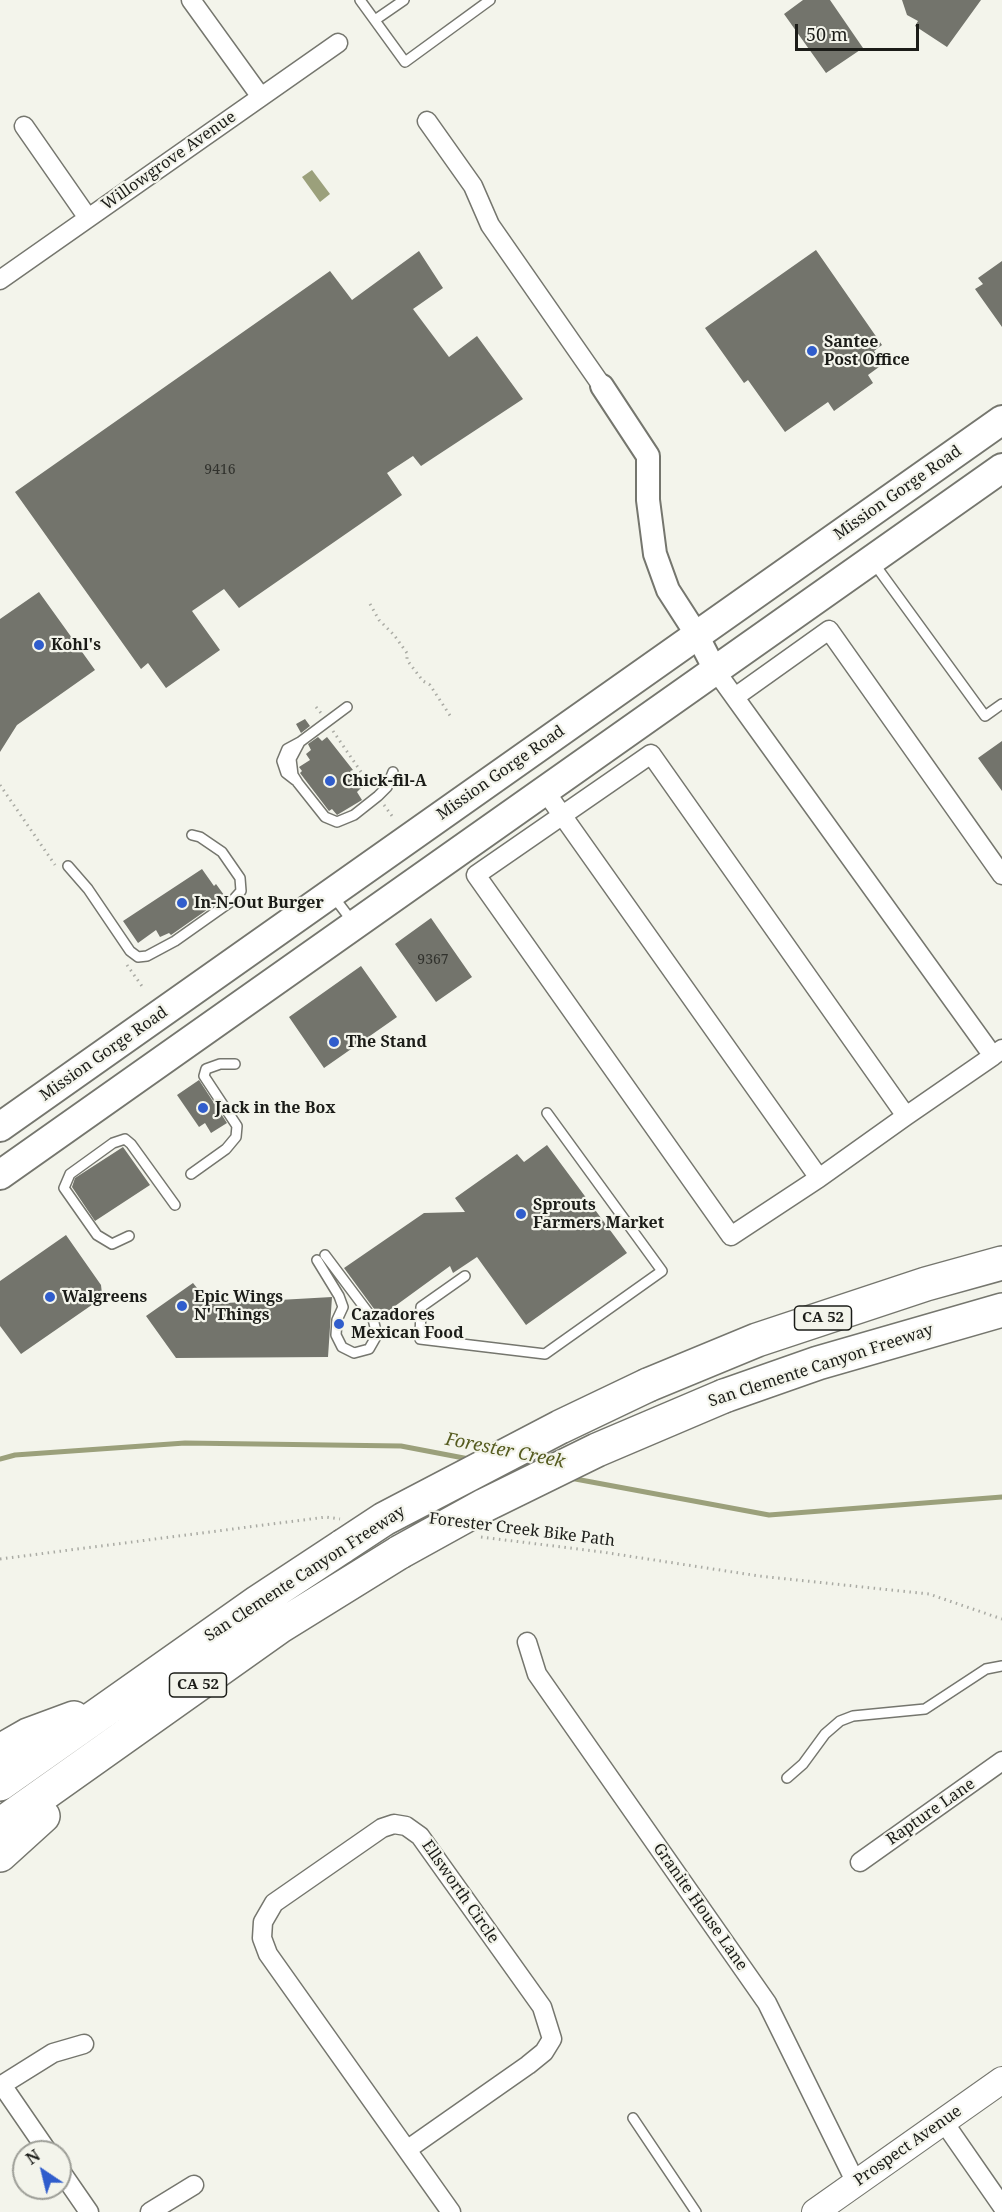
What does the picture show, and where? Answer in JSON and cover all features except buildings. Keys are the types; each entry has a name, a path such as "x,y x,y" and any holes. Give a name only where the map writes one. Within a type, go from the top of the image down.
{"highway":[{"name":"San Clemente Canyon Freeway","path":"0,1784 346,1533 384,1519 560,1427 648,1385 757,1340 926,1284 1002,1263"},
{"name":"San Clemente Canyon Freeway","path":"0,1825 279,1627 400,1552 485,1505 597,1450 724,1396 818,1363 1002,1310"},
{"path":"0,1751 28,1735 109,1706"},
{"path":"0,1856 152,1718"}],"main road":[{"name":"Mission Gorge Road","path":"0,1127 1002,420"},
{"path":"0,1175 1002,468"},
{"name":"Prospect Avenue","path":"815,2212 1002,2080"}],"street":[{"path":"191,0 261,97"},
{"name":"Willowgrove Avenue","path":"0,280 338,43"},
{"path":"427,121 473,186 490,225 648,456 648,500 655,554 668,590 697,635 715,670 997,1052 819,1178 731,1236 477,875 651,754 906,1116"},
{"path":"24,126 88,218"},
{"path":"735,697 829,630 1002,875"},
{"path":"545,791 819,1178"},
{"name":"Granite House Lane","path":"527,1642 537,1674 767,2003 856,2183"},
{"name":"Rapture Lane","path":"860,1862 1002,1761"},
{"name":"Ellsworth Circle","path":"408,2149 528,2065 544,2052 552,2039 542,2007 420,1836 412,1828 394,1824 382,1828 274,1903 265,1915 262,1929 268,1954 451,2212"},
{"path":"40,2140 1,2085 53,2053 84,2044"},
{"path":"943,2121 1002,2205"},
{"path":"150,2212 194,2185"},
{"path":"72,2187 89,2212"}],"lane":[{"path":"360,0 405,62 490,0"},
{"path":"375,20 404,0"},
{"path":"871,560 985,716 1002,704"},
{"path":"346,707 300,742 287,749 282,761 286,773 298,783 325,817 337,822 354,815 378,796 387,787 393,772"},
{"path":"68,866 88,889 130,951 138,957 147,956 159,952 183,936 233,900 241,891 240,878 222,852 200,837 192,835"},
{"path":"331,893 355,926"},
{"path":"192,1174 226,1149 236,1137 237,1126 204,1076 206,1069 219,1064 235,1064"},
{"path":"465,1276 421,1306 420,1339 545,1354 662,1271 547,1113"},
{"path":"129,1236 112,1244 97,1235 64,1188 70,1174 113,1143 125,1139 131,1144 175,1205"},
{"path":"321,1258 373,1319 377,1335 369,1349 354,1353 342,1347 336,1335 337,1320 343,1306 321,1258"},
{"path":"787,1778 803,1764 825,1734 840,1721 853,1716 925,1709 986,1669 1002,1666"},
{"path":"633,2118 696,2212"}],"path":[{"path":"370,604 379,620 394,635 406,653 407,660 423,681 430,685 451,717"},
{"path":"316,707 392,816"},
{"path":"0,1559 326,1517 346,1533"},
{"name":"Forester Creek Bike Path","path":"475,1536 602,1552 759,1576 929,1594 1002,1619"}],"shaded area":[{"path":"312,170 330,194 320,202 302,177"}],"waterway":[{"name":"Forester Creek","path":"0,1459 15,1455 185,1443 401,1446 469,1459"},
{"name":"Forester Creek","path":"570,1478 769,1515 1002,1497"}],"place":[{"name":"Santee Post Office","path":"812,351"},
{"name":"Kohl's","path":"39,645"},
{"name":"Chick-fil-A","path":"330,781"},
{"name":"In-N-Out Burger","path":"182,903"},
{"name":"The Stand","path":"334,1042"},
{"name":"Jack in the Box","path":"203,1108"},
{"name":"Sprouts Farmers Market","path":"521,1214"},
{"name":"Walgreens","path":"50,1297"},
{"name":"Epic Wings N' Things","path":"182,1306"},
{"name":"Cazadores Mexican Food","path":"339,1324"}]}
